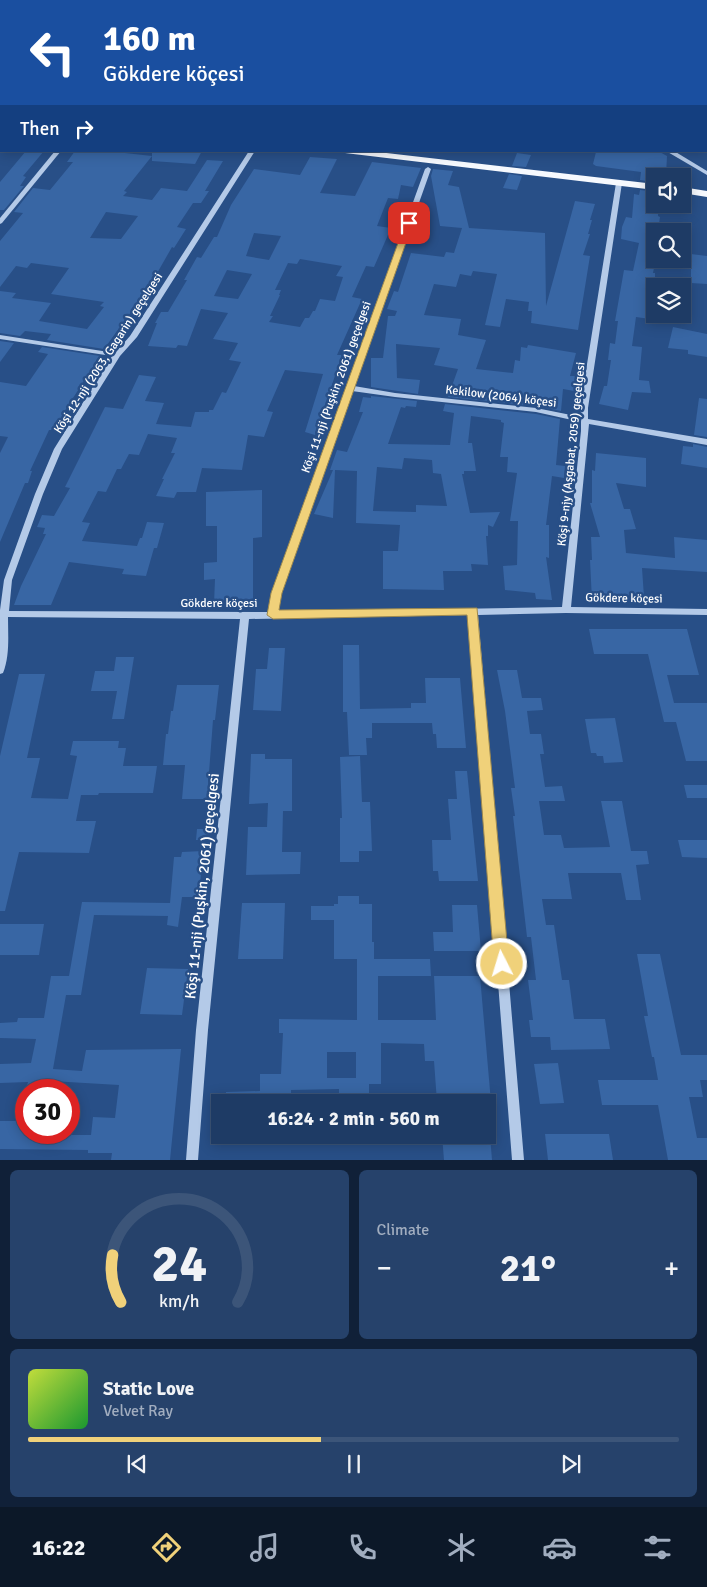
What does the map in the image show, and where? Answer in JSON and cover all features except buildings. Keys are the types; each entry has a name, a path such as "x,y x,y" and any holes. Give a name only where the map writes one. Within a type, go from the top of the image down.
{"main road":[{"path":"354,152 646,186"},
{"path":"691,191 707,194"}],"street":[{"path":"0,222 57,152"},
{"name":"Köşi 12-nji (2063, Gagarin) geçelgesi","path":"0,670 3,656 2,614 8,580 58,449 117,355 133,337 150,312 251,152"},
{"path":"671,152 707,173"},
{"name":"Köşi 11-nji (Puşkin, 2061) geçelgesi","path":"273,615 276,593 428,169"},
{"name":"Köşi 9-njy (Aşgabat, 2059) geçelgesi","path":"566,610 585,431 584,421 619,183"},
{"path":"0,338 117,355"},
{"name":"Kekilow (2064) köçesi","path":"351,388 536,410 584,421 707,442"},
{"name":"Gökdere köçesi","path":"2,614 246,616 566,610 707,613"},
{"path":"473,611 518,1160"},
{"name":"Köşi 11-nji (Puşkin, 2061) geçelgesi","path":"192,1160 202,1030 246,616"}],"route":[{"path":"409,223 276,593 273,615 473,611 502,964"}]}
